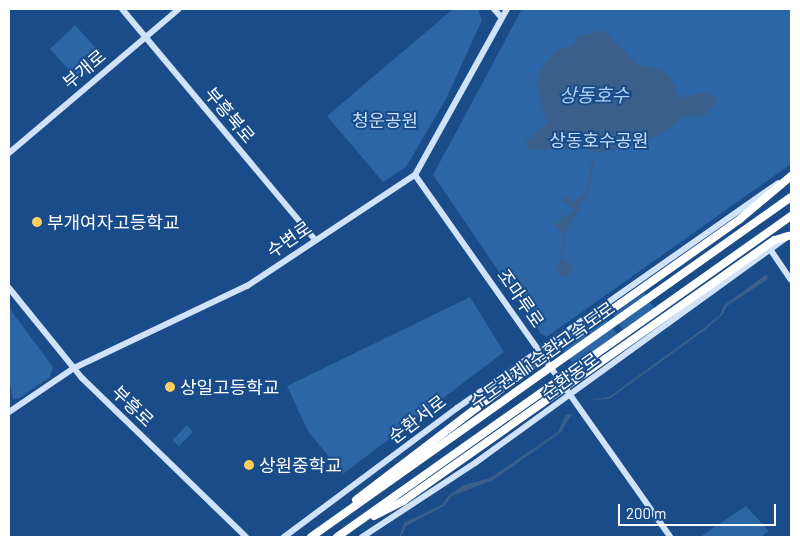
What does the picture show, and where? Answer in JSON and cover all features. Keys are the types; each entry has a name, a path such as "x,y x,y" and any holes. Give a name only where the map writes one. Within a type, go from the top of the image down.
{"highway":[{"path":"337,518 373,484 716,236 791,175"},
{"name":"수도권제1순환고속도로","path":"310,537 791,196"},
{"name":"수도권제1순환고속도로","path":"337,537 791,216"},
{"path":"348,529 403,500 735,267 775,240 790,235"}],"street":[{"name":"부흥북로","path":"122,9 315,240"},
{"name":"부개로","path":"9,152 179,9"},
{"path":"494,9 501,18"},
{"name":"수변로","path":"9,412 74,368 247,286 415,175 507,9"},
{"name":"조마루로","path":"415,175 670,537"},
{"name":"순환서로","path":"284,537 540,350 791,175"},
{"name":"순환동로","path":"362,537 571,394 790,235"},
{"path":"770,249 791,280"},
{"name":"부흥로","path":"9,288 74,368 246,537"}],"green space":[{"name":"청운공원","path":"453,9 478,9 482,20 447,97 406,167 383,182 327,116"},
{"name":"상동호수공원","path":"522,9 791,9 791,164 548,336 542,335 433,175"},
{"path":"75,25 104,57 78,80 50,49"},
{"path":"644,293 654,308 623,330 613,315"},
{"path":"470,297 504,352 343,474 308,431 287,386"},
{"path":"9,308 53,367 50,377 19,398 13,399 9,380"},
{"path":"606,319 617,334 574,365 563,350"},
{"path":"187,425 193,432 179,446 173,440"},
{"path":"746,506 769,531 761,537 700,537"}],"water":[{"name":"상동호수","path":"603,30 638,65 661,69 669,76 681,98 705,92 718,100 704,116 684,117 660,135 603,153 580,148 528,150 525,142 547,123 536,87 541,69 556,50 573,45 578,36"},
{"path":"589,190 565,234 561,233 555,224 574,210 562,200 568,196 573,202"},
{"path":"564,261 572,269 564,277 556,269"},
{"path":"767,274 768,279 727,306 723,314 705,330 609,399 589,400 609,397 704,328 720,315 724,305"},
{"path":"572,414 561,432 516,464 493,480 452,496 444,506 406,526 401,537 399,537 404,523 443,504 449,495 464,485 490,478 558,432 566,415"}],"waterway":[{"path":"566,228 589,190 593,159"},
{"path":"561,262 565,233"}],"place":[{"name":"부개여자고등학교","path":"37,222"},
{"name":"상일고등학교","path":"170,387"},
{"name":"상원중학교","path":"249,465"}]}
